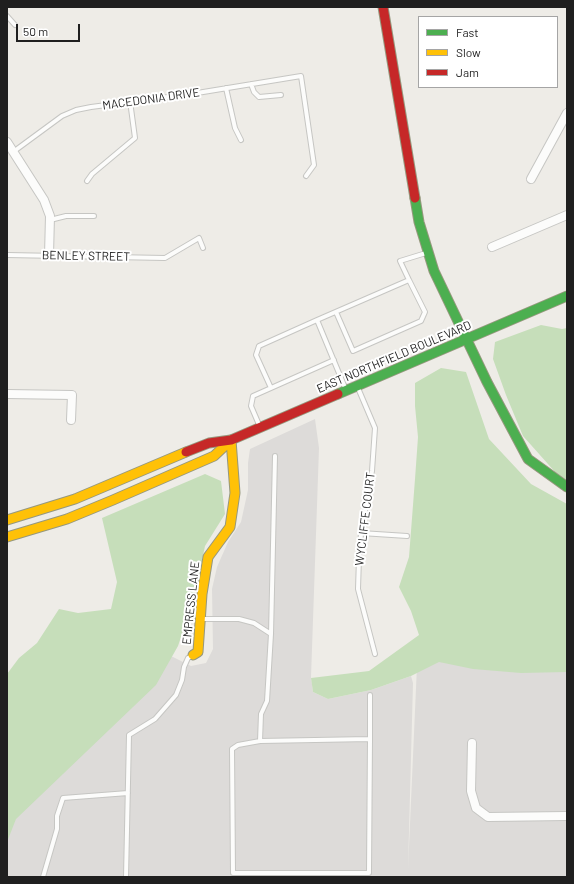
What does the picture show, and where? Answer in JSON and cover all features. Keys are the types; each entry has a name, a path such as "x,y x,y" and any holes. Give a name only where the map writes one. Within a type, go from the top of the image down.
{"main road":[{"path":"382,7 419,222 434,271 487,382 528,459 567,486"},
{"name":"EAST NORTHFIELD BOULEVARD","path":"7,520 75,499 209,443 231,440 567,296"},
{"name":"EAST NORTHFIELD BOULEVARD","path":"7,536 67,519 113,500 214,456 231,440"},
{"name":"EMPRESS LANE","path":"193,655 198,652 202,594 208,557 230,527 235,493 231,440"}],"street":[{"path":"531,180 567,113"},
{"path":"7,142 44,200 50,220 49,255"},
{"path":"492,247 567,215"},
{"path":"7,394 72,395 72,420"},
{"path":"472,743 471,791 476,808 488,817 567,816"}],"lane":[{"path":"7,16 15,25"},
{"name":"MACEDONIA DRIVE","path":"13,152 62,116 76,110 302,76 314,165 306,176"},
{"path":"251,84 254,92 259,97 281,95"},
{"path":"226,88 235,128 241,140"},
{"path":"87,180 92,174 135,138 130,101"},
{"path":"50,220 66,216 94,216"},
{"name":"BENLEY STREET","path":"7,255 165,258 199,238 204,248"},
{"path":"336,312 353,350 421,321 425,312 400,261 429,252"},
{"path":"271,388 256,356 259,346 409,280"},
{"path":"317,320 346,390"},
{"path":"260,428 251,406 253,396 334,360"},
{"name":"WYCLIFFE COURT","path":"357,385 375,428 372,471 361,533 358,589 375,654"},
{"path":"260,741 262,714 267,700 271,634 275,456"},
{"path":"361,533 407,536"},
{"path":"201,619 239,619 254,623 271,634"},
{"path":"126,877 129,735 155,719 176,695 182,680 184,667 188,658 193,655"},
{"path":"370,695 370,739 369,873 233,873 232,749 238,745 260,741 370,739"},
{"path":"43,877 57,828 58,816 63,798 128,793"}],"shaded area":[{"path":"315,419 319,448 311,677 313,692 328,699 371,690 411,676 413,683 408,869 418,643 567,650 567,877 7,877 7,815 171,656 191,666 206,663 213,649 212,589 217,567 228,542 241,522 248,490 248,463 250,449"}],"green space":[{"path":"541,325 562,329 567,328 567,480 556,473 523,436 493,359 495,342"},
{"path":"441,368 466,372 489,439 531,484 567,504 567,672 521,673 473,669 439,662 411,676 371,690 328,699 313,692 311,678 369,671 419,635 411,611 399,587 409,557 418,437 415,406 415,383"},
{"path":"205,474 221,481 225,514 205,546 194,598 178,646 156,685 16,819 7,842 7,674 19,658 37,643 59,609 78,613 111,609 117,582 102,518"}],"traffic: fast":[{"path":"415,198 419,222 434,271 487,382 528,459 567,487"},
{"path":"338,394 567,296"}],"traffic: slow":[{"path":"7,537 67,519 113,500 214,456 231,440"},
{"path":"193,655 198,652 202,594 208,557 230,527 235,493 231,440"},
{"path":"7,520 75,499 186,452"}],"traffic: jam":[{"path":"383,7 415,198"},
{"path":"186,452 209,443 231,440 338,394"}]}
